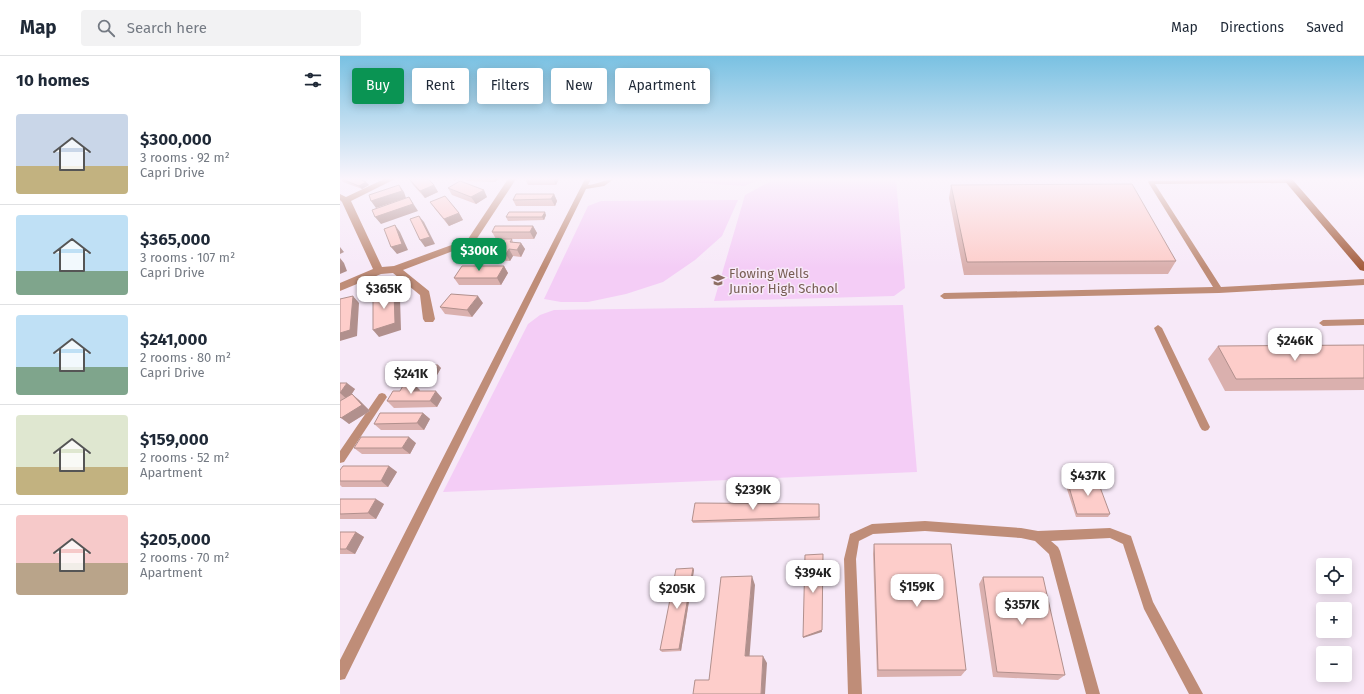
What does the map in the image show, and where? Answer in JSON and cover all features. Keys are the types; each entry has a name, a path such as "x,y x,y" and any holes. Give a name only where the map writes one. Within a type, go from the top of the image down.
{"street":[{"path":"348,209 379,271"},
{"path":"340,287 379,271 395,268 471,241 492,209"},
{"path":"1313,209 1364,268"},
{"path":"395,268 425,294 429,319"}],"lane":[{"path":"340,674 422,506 573,209"},
{"path":"1168,209 1219,290"},
{"path":"944,296 1219,290 1364,282"},
{"path":"1323,323 1364,322"},
{"path":"1158,328 1205,427"},
{"path":"340,459 382,397"},
{"path":"854,694 850,559 854,538 872,529 925,526 1021,533 1038,536 1110,534 1127,540 1148,605 1196,694"},
{"path":"1038,536 1054,551 1093,694"}],"shaded area":[{"path":"587,209 734,209 722,236 695,260 663,282 626,294 588,302 561,302 544,299"},
{"path":"741,209 898,209 905,288 894,296 714,301"},
{"path":"903,305 917,472 443,492 528,324 540,315 554,310"}],"building":[{"path":"375,209 399,209 375,217 372,210"},
{"path":"436,209 456,209 459,213 444,219"},
{"path":"956,209 1146,209 1176,261 967,262"},
{"path":"509,212 545,212 542,217 506,217"},
{"path":"419,216 430,237 420,240 410,219"},
{"path":"395,225 402,244 391,247 384,229"},
{"path":"495,226 533,226 530,232 492,232"},
{"path":"489,239 512,239 510,242 521,243 517,250 509,249 506,254 479,253"},
{"path":"462,266 504,266 497,278 454,278"},
{"path":"394,291 395,323 373,330 373,297"},
{"path":"451,294 478,296 467,310 440,307"},
{"path":"353,296 350,330 340,333 340,299"},
{"path":"1364,345 1364,378 1236,379 1218,346"},
{"path":"416,365 438,365 434,372 411,372"},
{"path":"340,383 347,383 340,393"},
{"path":"404,384 414,384 409,391 436,391 430,401 387,401 393,391 400,391"},
{"path":"352,394 362,405 341,418 340,401"},
{"path":"380,413 423,413 417,423 374,424"},
{"path":"361,437 409,437 402,448 354,448"},
{"path":"343,466 389,466 381,481 340,481 340,470"},
{"path":"1097,479 1110,514 1077,514 1067,480"},
{"path":"340,499 376,499 368,513 340,514"},
{"path":"695,503 819,504 819,517 692,521"},
{"path":"340,532 356,532 346,549 340,549"},
{"path":"874,544 951,544 966,670 878,670"},
{"path":"823,554 822,630 803,637 805,555"},
{"path":"693,568 679,649 660,650 676,569"},
{"path":"752,576 745,656 763,656 761,694 693,694 695,680 709,680 721,577"},
{"path":"983,577 1043,577 1065,675 997,672"}],"place":[{"name":"Flowing Wells Junior High School","path":"718,280"}]}
